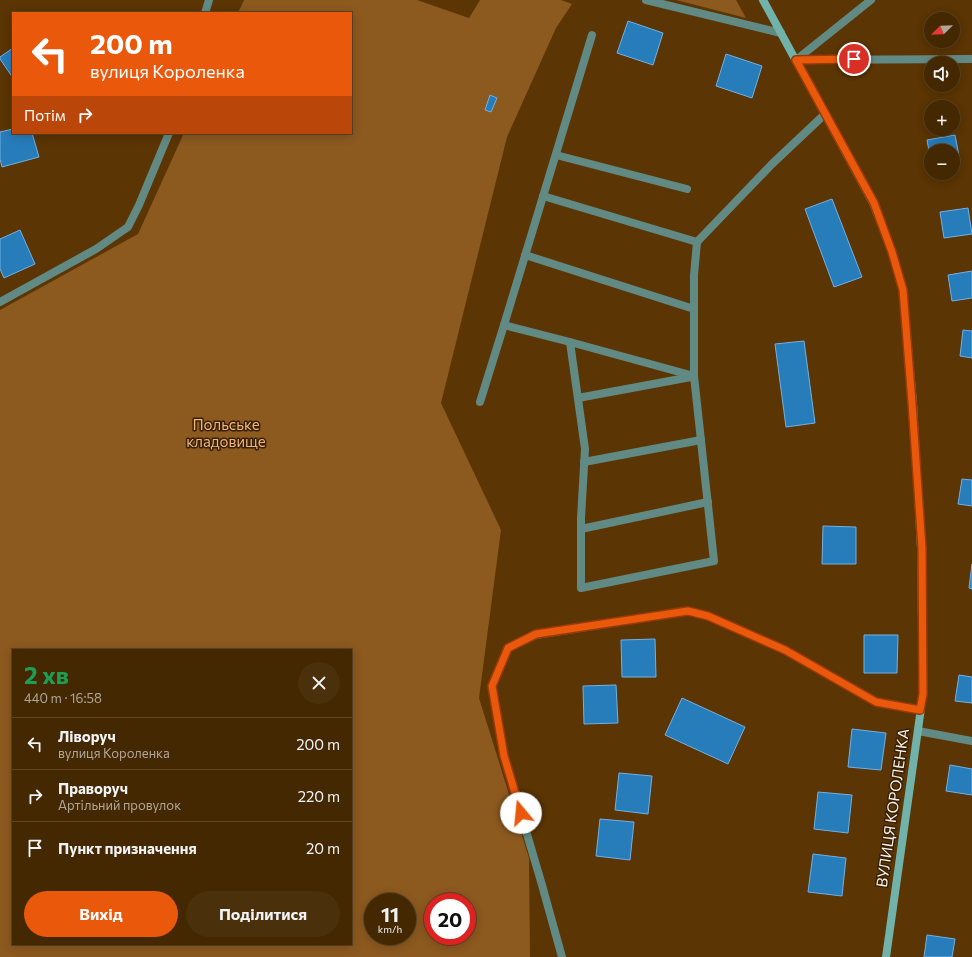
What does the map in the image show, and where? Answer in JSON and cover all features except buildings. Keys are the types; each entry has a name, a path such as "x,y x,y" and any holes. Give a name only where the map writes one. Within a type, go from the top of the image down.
{"street":[{"path":"205,12 209,0"},
{"path":"646,0 781,33"},
{"name":"ВУЛИЦЯ КОРОЛЕНКА","path":"763,0 874,203 892,252 903,290 922,548 923,694 886,957"},
{"path":"796,60 871,0"},
{"path":"480,402 592,35"},
{"path":"796,60 972,59"},
{"path":"570,342 585,449 581,529 581,588 714,562 694,376 694,275 697,242 772,164 825,114"},
{"path":"0,302 96,249 128,227 139,205 169,134"},
{"path":"556,155 687,189"},
{"path":"543,196 697,242"},
{"path":"526,255 694,308"},
{"path":"504,325 694,376"},
{"path":"578,398 694,376"},
{"path":"584,462 701,440"},
{"path":"581,529 708,502"},
{"path":"562,957 504,756 492,686 508,648 536,634 688,611 708,616 785,650 876,702 920,710"},
{"path":"918,731 972,741"}],"green space":[{"name":"Польське кладовище","path":"244,0 417,0 469,18 480,0 561,0 572,4 556,28 507,137 441,403 501,530 479,698 529,858 530,957 0,957 0,310 138,234 184,134 352,134 352,12 238,12"},
{"path":"676,0 736,0 746,18"}],"route":[{"path":"521,813 504,756 492,686 508,648 536,634 688,611 708,616 785,650 876,702 920,710 923,694 922,548 903,290 892,252 874,203 796,60 854,59"}]}
